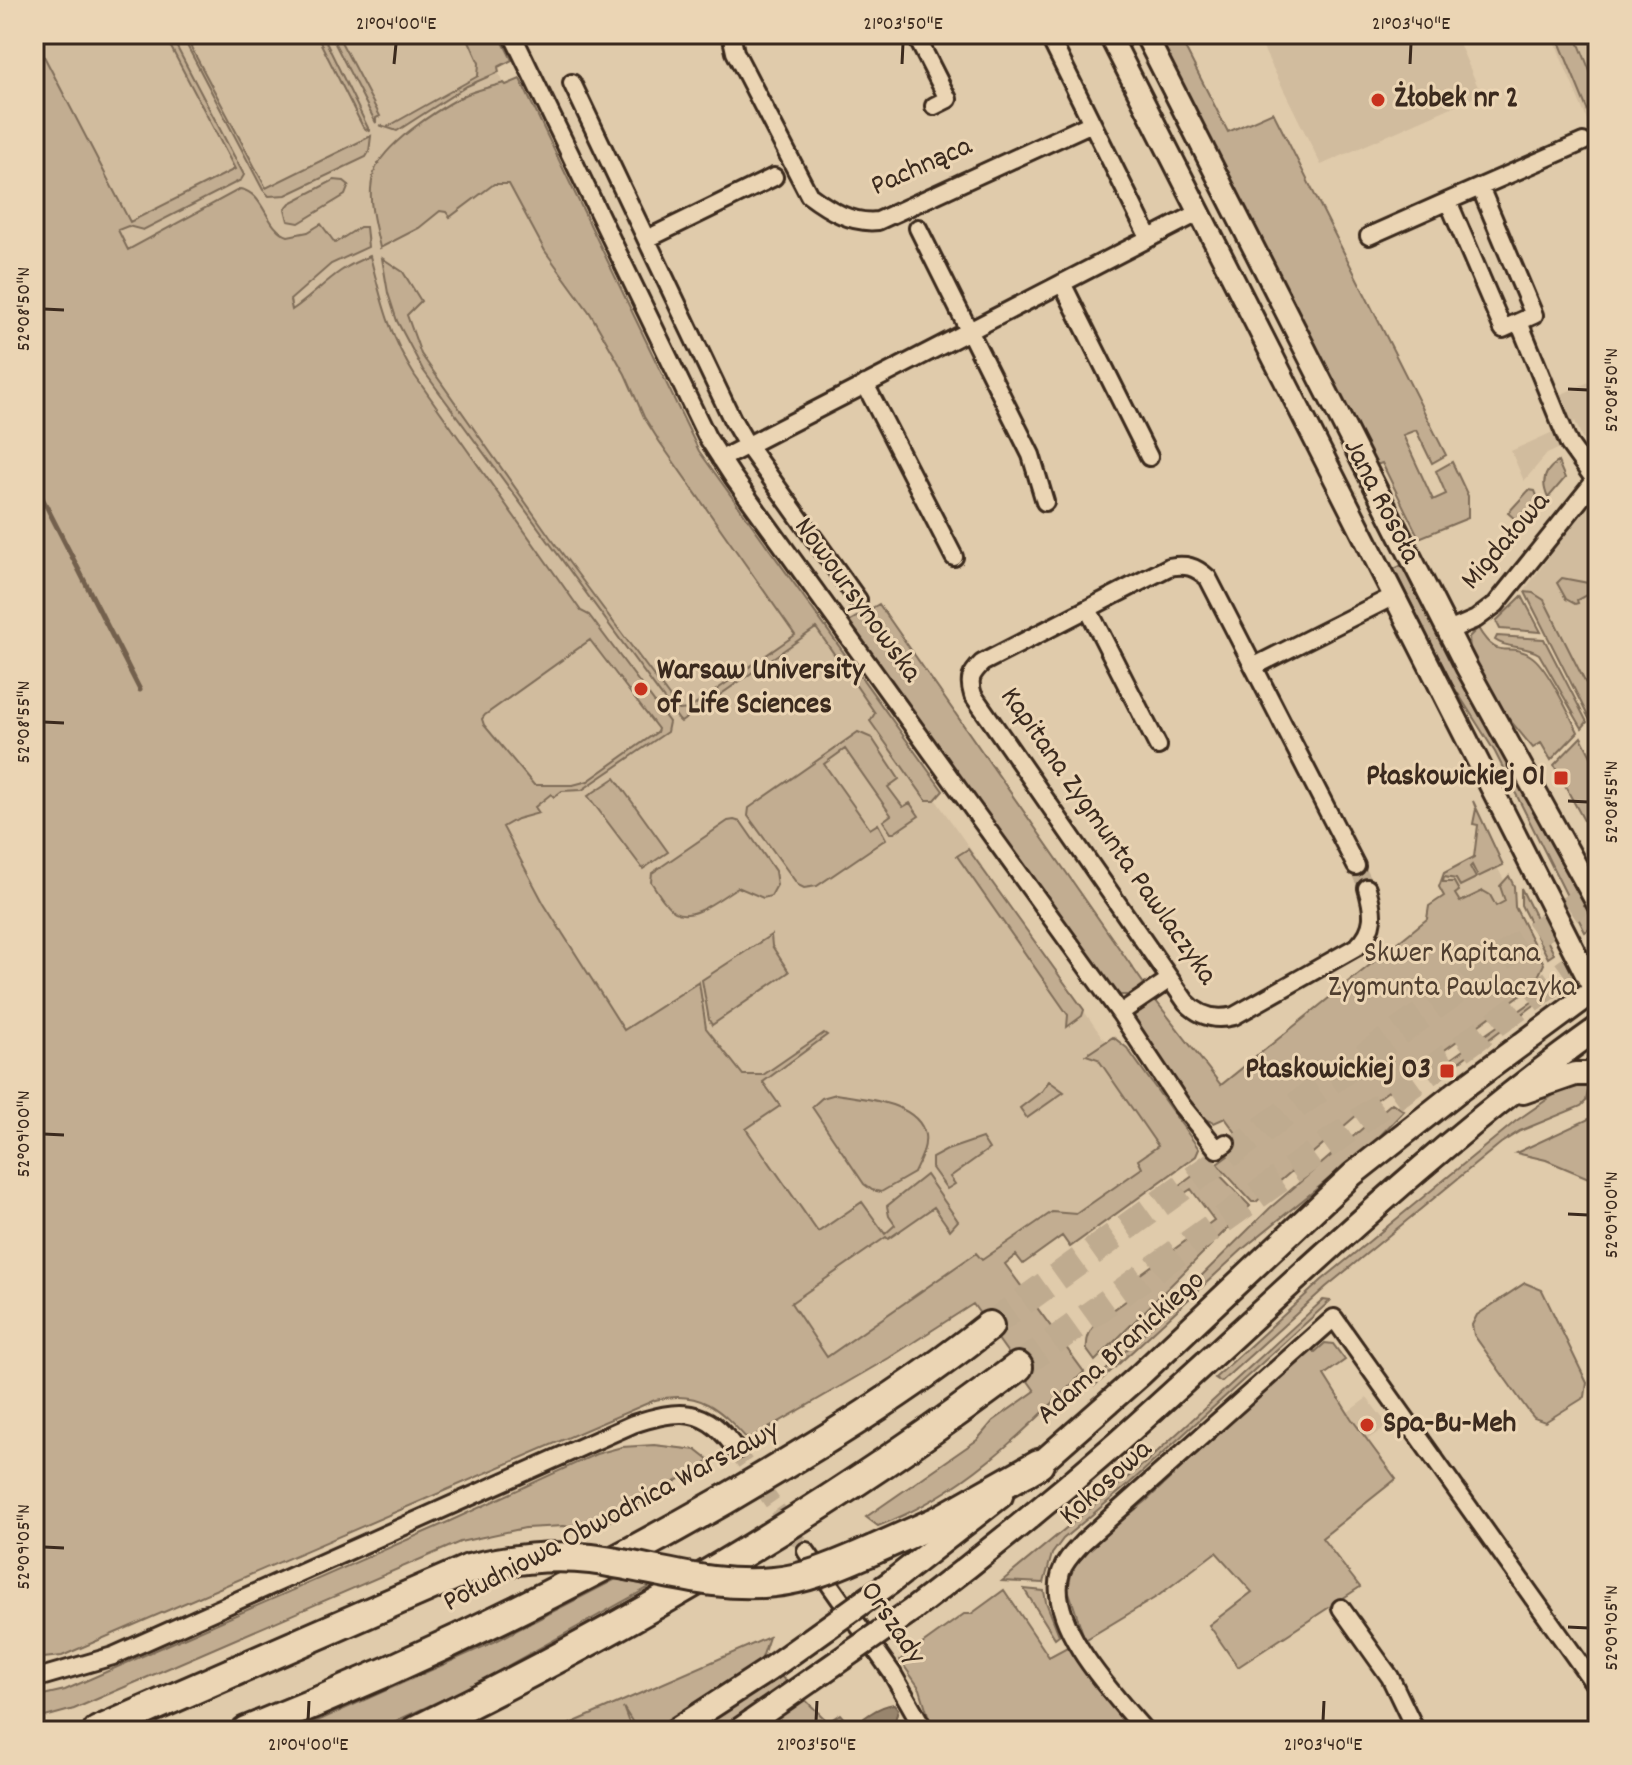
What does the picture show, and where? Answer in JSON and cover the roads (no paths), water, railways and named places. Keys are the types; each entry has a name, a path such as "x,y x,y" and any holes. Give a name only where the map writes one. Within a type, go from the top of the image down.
{"highway":[{"name":"Południowa Obwodnica Warszawy","path":"246,1731 482,1629 656,1539 815,1447 922,1377 989,1326"},
{"path":"415,1731 555,1661 728,1562 949,1419 1018,1367"},
{"path":"98,1731 469,1569 502,1561 558,1557 591,1559 705,1579 776,1582 816,1572 938,1521 1039,1464"}],"main road":[{"name":"Adama Branickiego","path":"674,1731 768,1670 891,1582 1039,1464 1150,1366 1353,1174 1457,1092 1597,992"},
{"path":"738,1731 912,1610 983,1555 1094,1463 1375,1207 1503,1099 1598,1028"},
{"path":"1503,1099 1567,1076 1598,1074"}],"street":[{"name":"Nowoursynowska","path":"512,34 707,437 721,459 1120,1013 1182,1106 1217,1149 1226,1143"},
{"name":"Pachnąca","path":"731,34 735,52 809,195 826,208 856,220 878,221 1092,123"},
{"path":"915,34 948,99 934,106"},
{"path":"1048,34 1149,238"},
{"name":"Jana Rosoła","path":"1109,34 1597,992"},
{"name":"Jana Rosoła","path":"1145,34 1448,631 1598,905"},
{"path":"572,83 732,419 747,445 858,600"},
{"path":"1369,236 1583,142"},
{"path":"647,239 774,177"},
{"path":"1448,201 1503,329 1534,315 1480,187"},
{"path":"721,459 1200,212"},
{"path":"918,228 1031,455 1045,502"},
{"path":"1062,283 1149,457"},
{"path":"1519,322 1569,444 1596,479"},
{"path":"865,384 954,557"},
{"name":"Migdałowa","path":"1448,631 1476,619 1496,604 1596,479"},
{"name":"Kapitana Zygmunta Pawlaczyka","path":"1356,866 1208,578 1192,567 1169,567 982,663 972,672 970,684 973,695 1193,1010 1209,1017 1234,1016 1358,946 1374,922 1367,888"},
{"path":"1255,666 1394,596"},
{"path":"1088,609 1158,746"},
{"path":"1120,1013 1170,979"},
{"name":"Kokosowa","path":"1145,1731 1090,1663 1071,1631 1059,1597 1061,1572 1083,1542 1334,1318 1598,1689"},
{"path":"34,1679 113,1656 498,1481 633,1424 671,1413 689,1413 712,1423 727,1436 736,1450"},
{"name":"Orszady","path":"806,1551 892,1673 925,1731"},
{"path":"1341,1608 1390,1677 1416,1731"}],"waterway":[{"path":"34,482 140,690"}],"tunnel":[{"path":"1356,866 1367,888"},
{"path":"989,1326 1598,889"},
{"path":"1018,1367 1598,950"},
{"path":"736,1450 806,1551"}],"place":[{"name":"Żłobek nr 2","path":"1378,100"},
{"name":"Warsaw University of Life Sciences","path":"641,689"},
{"name":"Płaskowickiej 01","path":"1561,778"},
{"name":"Płaskowickiej 03","path":"1447,1071"},
{"name":"Spa-Bu-Meh","path":"1367,1425"}],"park label":[{"name":"Skwer Kapitana Zygmunta Pawlaczyka","path":"1452,972"}]}
